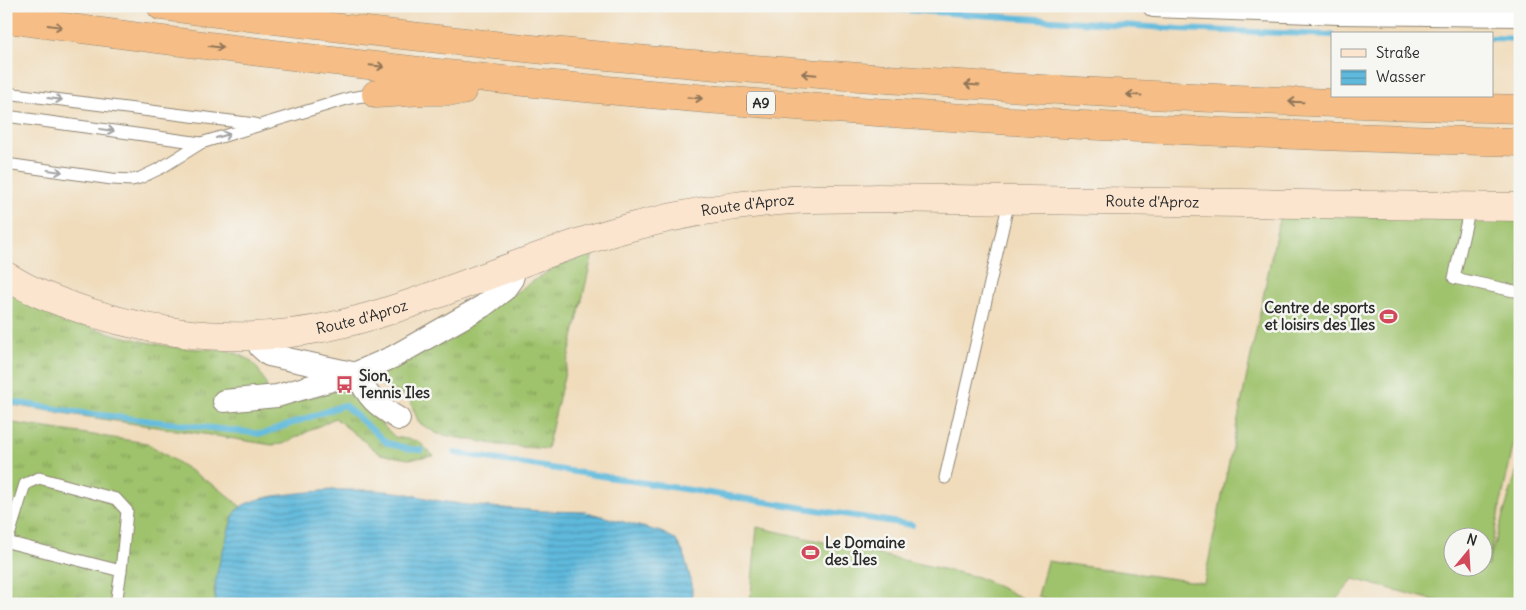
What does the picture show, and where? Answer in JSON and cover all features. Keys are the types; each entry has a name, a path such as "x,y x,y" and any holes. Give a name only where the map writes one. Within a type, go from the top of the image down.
{"highway":[{"name":"A9","path":"161,6 466,42 817,74 1159,96 1309,103 1520,109"},
{"name":"A9","path":"6,19 142,38 514,81 836,109 1020,122 1306,136 1520,142"},
{"path":"376,94 423,91 652,94"}],"street":[{"path":"1154,6 1520,15"},
{"name":"Route d'Aproz","path":"6,276 34,292 86,311 142,326 190,334 256,335 290,333 339,324 400,307 629,227 674,216 754,203 877,198 1520,207"},
{"path":"224,400 277,396 356,373 393,357 483,306 504,290 512,279 516,266"},
{"path":"256,335 260,347 269,355 356,373"},
{"path":"356,373 366,393 383,409 399,419"}],"lane":[{"path":"6,93 261,125"},
{"path":"6,164 112,179 132,180 154,172 201,143 350,98 376,94"},
{"path":"6,116 201,143"},
{"path":"945,478 1009,201"},
{"path":"1470,207 1454,278 1514,291"},
{"path":"116,604 121,571 127,511 116,500 39,478 25,484 6,544 121,571"}],"green space":[{"name":"Centre de sports et loisirs des Iles","path":"1280,215 1520,219 1520,415 1494,535 1494,528 1444,528 1444,578 1494,578 1494,545 1520,461 1520,604 1448,604 1353,579 1334,604 1058,604 1038,596 1047,561 1204,583"},
{"path":"593,253 547,449 499,445 438,434 419,423 408,396 381,385 384,373 406,359 555,267"},
{"path":"6,292 65,318 110,333 167,346 216,349 240,355 253,363 264,380 274,405 345,389 395,437 418,441 434,456 408,459 380,454 335,418 283,444 272,445 6,404"},
{"path":"6,422 147,443 221,490 241,507 236,511 214,590 216,604 6,604"},
{"name":"Le Domaine des Îles","path":"757,527 978,577 1035,604 750,604"}],"water":[{"path":"331,490 374,490 404,493 467,505 541,511 586,512 661,532 675,539 683,552 692,584 692,604 216,604 215,589 218,568 231,522 237,510 244,505 267,497"}],"waterway":[{"path":"850,6 1180,29 1331,35"},
{"path":"1494,38 1520,39"},
{"path":"6,401 76,412 262,434 344,405 387,443 421,450"},
{"path":"455,453 912,525"},
{"path":"1471,603 1477,604"}],"place":[{"name":"Centre de sports et loisirs des Iles","path":"1389,317"},
{"name":"Sion, Tennis Iles","path":"345,385"},
{"name":"Le Domaine des Îles","path":"811,552"}]}
